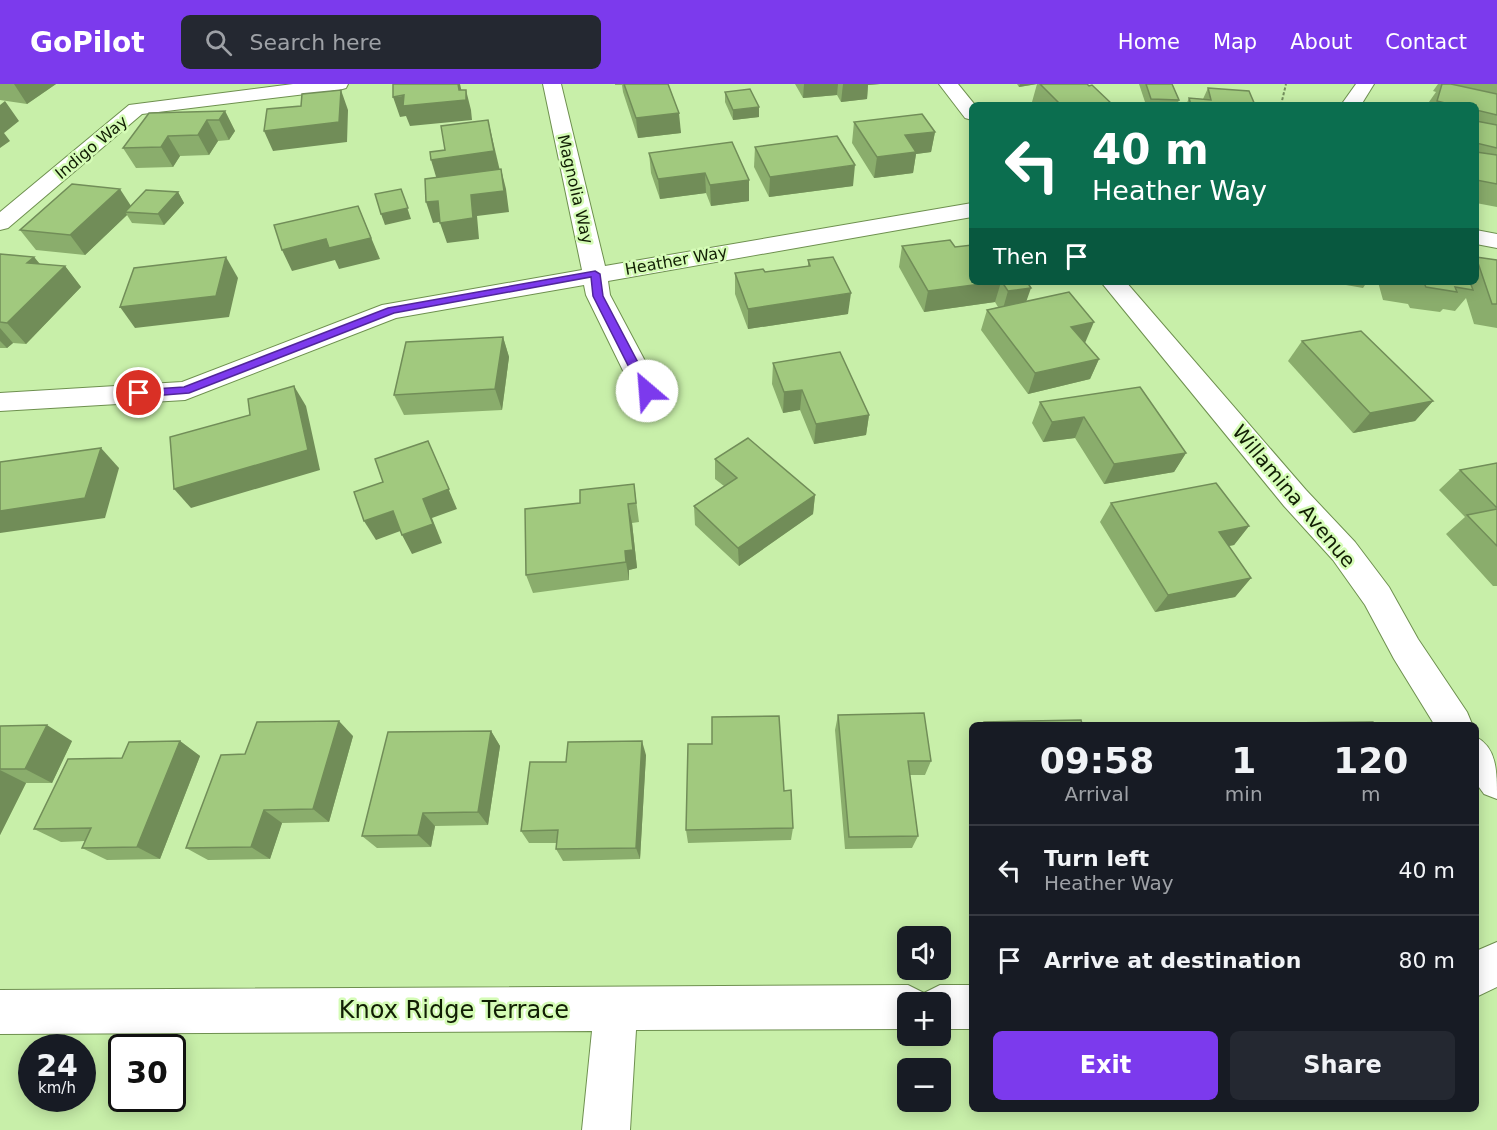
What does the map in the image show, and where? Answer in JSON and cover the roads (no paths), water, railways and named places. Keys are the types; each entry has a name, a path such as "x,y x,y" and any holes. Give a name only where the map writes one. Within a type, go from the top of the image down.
{"street":[{"name":"Indigo Way","path":"0,224 136,109 339,84"},
{"name":"Magnolia Way","path":"552,84 598,296 647,391"},
{"path":"948,84 969,110"},
{"path":"1354,102 1365,84"},
{"name":"Heather Way","path":"0,402 185,391 391,311 969,211"},
{"path":"1479,238 1497,241"},
{"name":"Willamina Avenue","path":"1116,285 1296,498 1344,551 1377,596 1406,649 1453,722"},
{"path":"1479,758 1497,781"},
{"path":"1479,973 1497,963"},
{"path":"951,1007 969,1006"},
{"name":"Knox Ridge Terrace","path":"0,1012 897,1007"},
{"path":"606,1130 616,1009"}]}
